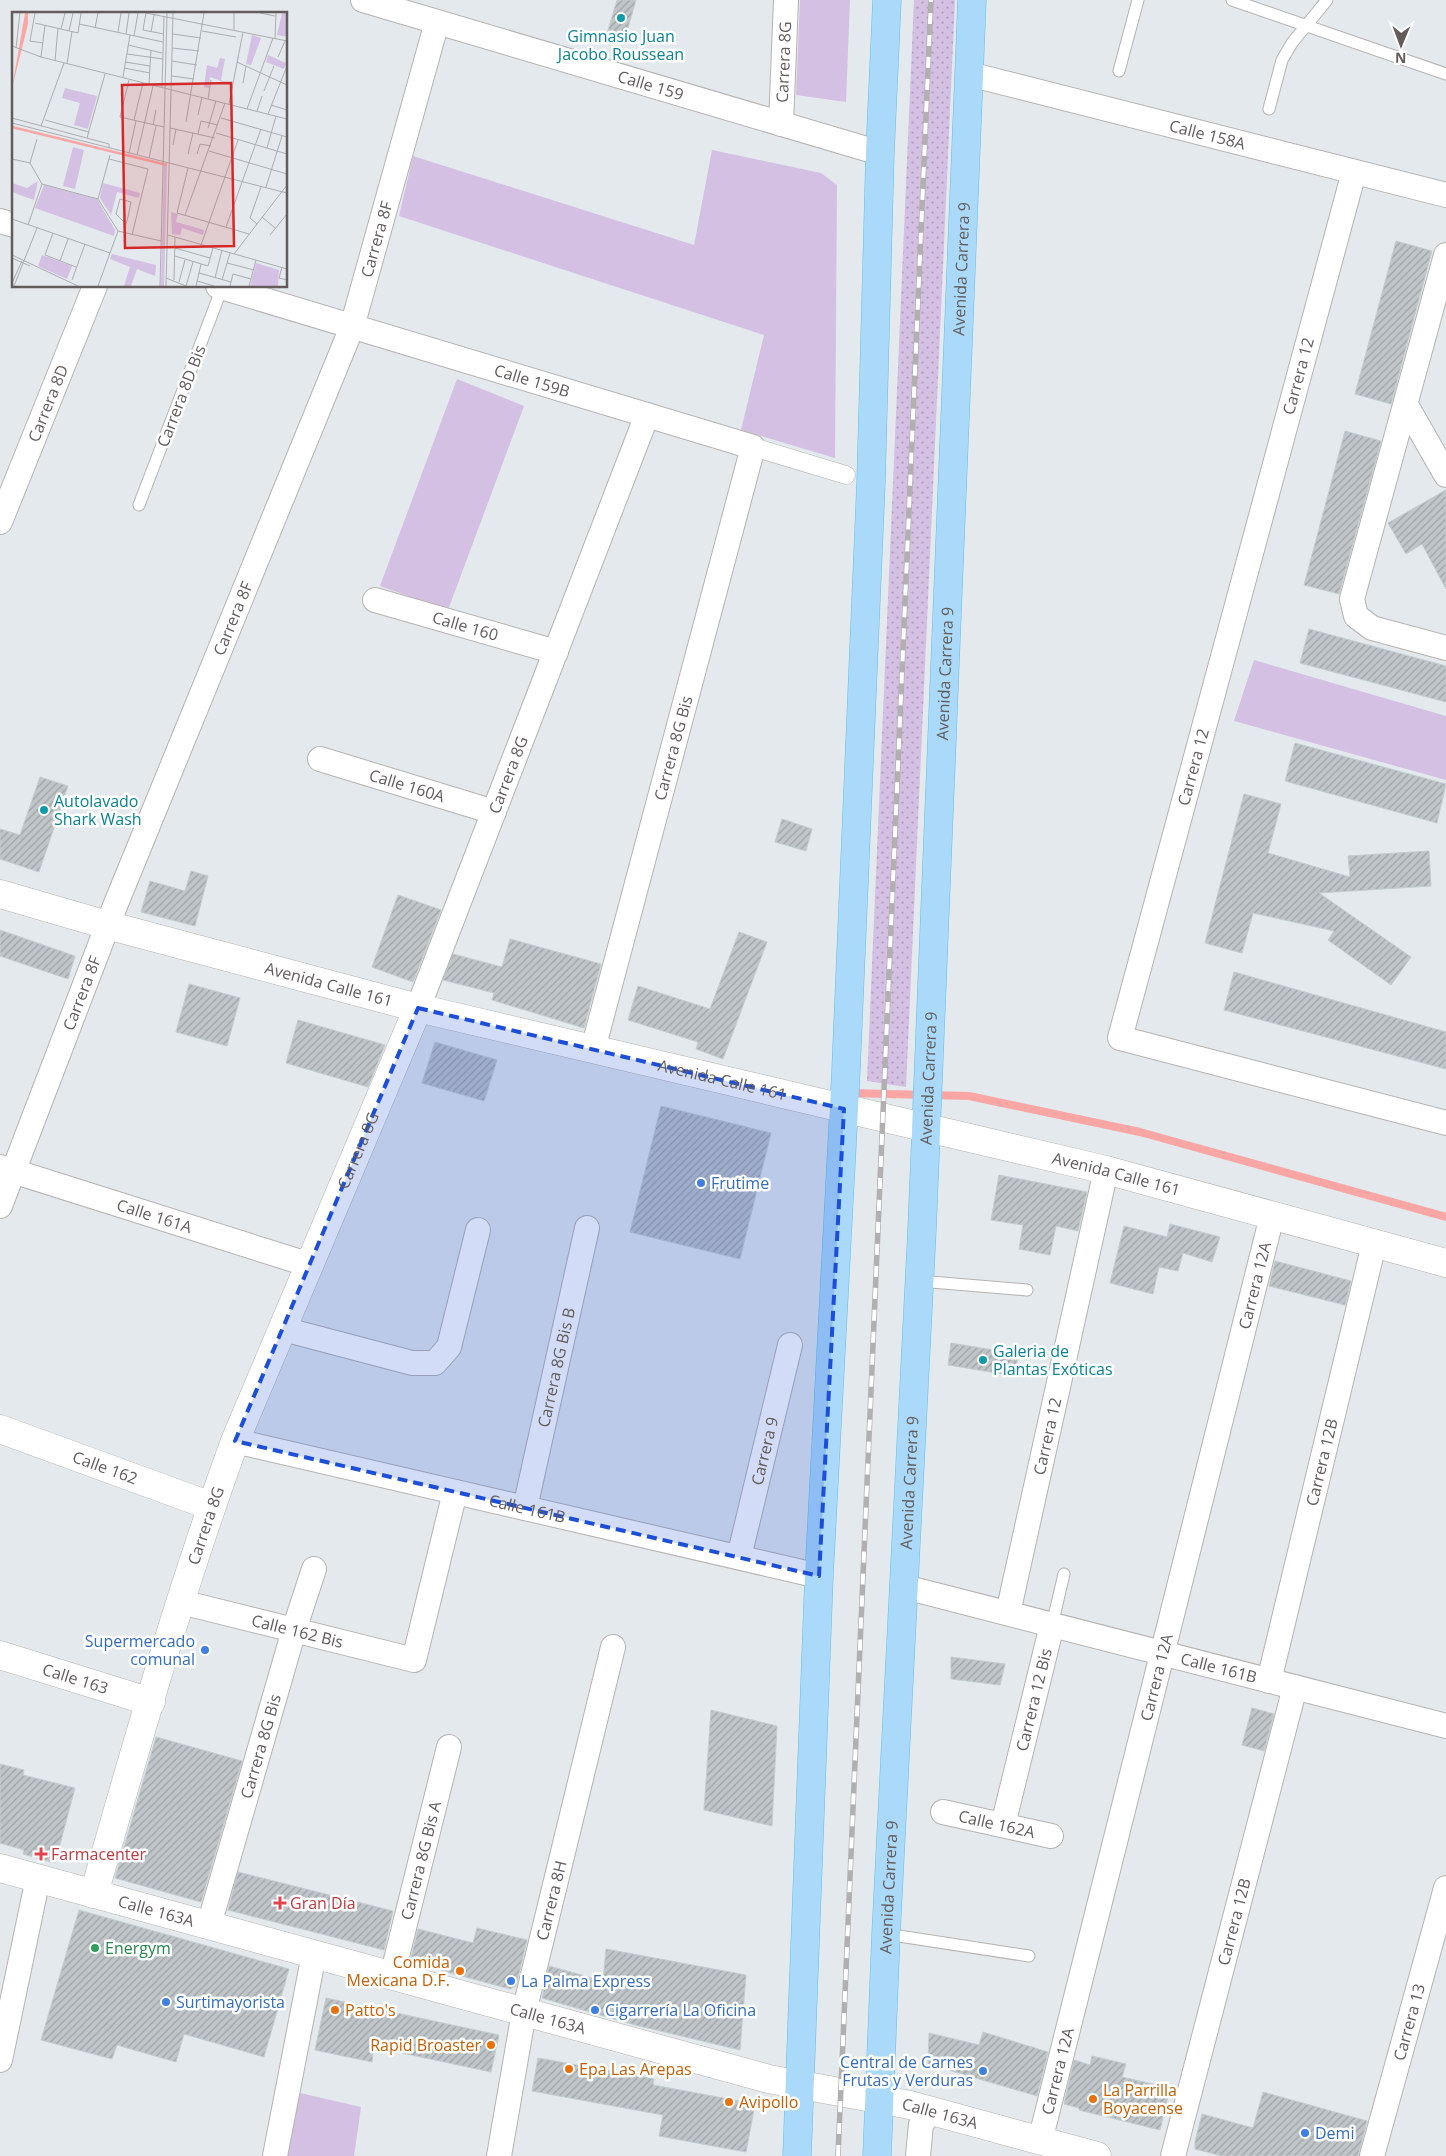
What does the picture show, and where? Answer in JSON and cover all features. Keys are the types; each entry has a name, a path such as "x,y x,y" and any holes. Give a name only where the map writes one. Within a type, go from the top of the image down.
{"main road":[{"path":"796,2156 820,1576 844,1109 871,473 880,153 887,0"},
{"name":"Avenida Carrera 9","path":"877,2156 886,1934 905,1587 926,1128 972,0"},
{"name":"Avenida Calle 161","path":"0,894 418,1008 1106,1170 1446,1264"},
{"name":"Carrera 8G","path":"94,1894 181,1602 235,1441 418,1008"},
{"name":"Calle 162","path":"0,1429 212,1506"},
{"name":"Calle 163","path":"0,1655 151,1702"},
{"name":"Calle 163A","path":"0,1868 769,2079 879,2099 932,2111 1091,2155"}],"street":[{"name":"Calle 159","path":"363,0 880,153"},
{"name":"Carrera 8G","path":"781,124 786,0"},
{"name":"Carrera 8F","path":"0,1206 7,1169 352,327 437,22"},
{"name":"Calle 158A","path":"969,74 1446,195"},
{"name":"Carrera 12","path":"1354,172 1120,1038 1446,1123"},
{"path":"1446,255 1438,316 1406,405 1352,599 1356,616 1372,628 1446,648"},
{"name":"Carrera 8D","path":"0,522 94,288"},
{"name":"Calle 159B","path":"223,288 846,475"},
{"path":"1406,405 1446,475"},
{"name":"Carrera 8G","path":"418,1008 647,415"},
{"name":"Carrera 8G Bis","path":"593,1049 753,447"},
{"name":"Calle 160","path":"375,600 556,652"},
{"name":"Calle 160A","path":"320,758 494,812"},
{"name":"Calle 161A","path":"7,1169 310,1265"},
{"name":"Carrera 12","path":"1008,1613 1106,1170"},
{"name":"Carrera 12A","path":"1040,2140 1272,1216"},
{"name":"Carrera 8G Bis B","path":"525,1508 587,1228"},
{"path":"283,1329 412,1363 435,1362 450,1347 478,1230"},
{"name":"Carrera 12B","path":"1269,1680 1374,1244"},
{"name":"Carrera 9","path":"739,1558 790,1344"},
{"name":"Calle 161B","path":"235,1441 820,1576"},
{"name":"Calle 162 Bis","path":"181,1602 414,1660 455,1492"},
{"name":"Carrera 8G Bis","path":"209,1925 294,1630 314,1569"},
{"name":"Calle 161B","path":"905,1587 1446,1726"},
{"name":"Carrera 12 Bis","path":"1003,1825 1052,1625"},
{"name":"Carrera 8H","path":"500,2156 524,2012 613,1647"},
{"name":"Carrera 12B","path":"1172,2156 1295,1687"},
{"name":"Carrera 8G Bis A","path":"392,1976 449,1746"},
{"name":"Calle 162A","path":"943,1812 1051,1836"},
{"path":"0,2060 4,2018 38,1878"},
{"name":"Carrera 13","path":"1372,2156 1446,1888"},
{"path":"276,2156 314,1954"},
{"path":"918,2156 921,2124 932,2111"}],"lane":[{"path":"1119,71 1138,0"},
{"path":"1232,0 1446,74"},
{"path":"1268,109 1282,60 1292,43 1327,0"},
{"name":"Carrera 8D Bis","path":"139,505 220,288"},
{"path":"919,1281 1027,1290"},
{"name":"Carrera 12 Bis","path":"1052,1625 1064,1574"},
{"path":"886,1934 1029,1956"}],"highlighted area":[{"path":"418,1008 844,1109 819,1576 235,1441"}],"shaded area":[{"path":"800,0 850,0 846,102 796,95"},
{"path":"914,0 955,0 906,1087 867,1081"},
{"path":"712,150 821,173 837,185 835,458 741,430 764,335 399,216 413,156 694,245"},
{"path":"457,379 524,406 448,610 380,586"},
{"path":"1254,660 1446,716 1446,780 1234,721"},
{"path":"300,2093 361,2107 354,2156 284,2156"}],"building":[{"name":"Gimnasio Juan Jacobo Roussean","path":"617,0 636,0 624,42 606,37"},
{"path":"1396,241 1432,251 1391,404 1355,394"},
{"path":"1345,431 1381,441 1339,594 1304,585"},
{"path":"1446,490 1446,589 1422,544 1406,554 1388,523"},
{"path":"1309,629 1446,666 1446,702 1300,663"},
{"path":"1295,743 1446,784 1437,823 1285,781"},
{"name":"Autolavado Shark Wash","path":"40,777 68,786 39,872 0,859 0,829 20,835"},
{"path":"1244,794 1281,804 1268,853 1350,877 1348,856 1429,851 1431,886 1319,893 1411,957 1391,985 1328,940 1334,931 1253,913 1242,953 1205,943"},
{"path":"782,819 812,829 806,851 775,842"},
{"path":"191,871 208,876 195,926 141,912 150,881 185,891"},
{"path":"398,895 441,910 413,982 372,967"},
{"path":"0,930 75,956 68,979 0,956"},
{"path":"739,932 767,942 723,1059 696,1049 698,1042 628,1020 638,986 710,1009"},
{"path":"510,939 601,964 584,1028 492,1000 494,993 443,980 453,954 502,967"},
{"path":"1234,972 1446,1032 1446,1069 1224,1010"},
{"path":"189,984 240,998 227,1046 176,1032"},
{"path":"298,1020 385,1045 368,1087 286,1063"},
{"path":"435,1042 497,1060 484,1101 422,1083"},
{"name":"Frutime","path":"661,1106 771,1133 740,1259 630,1232"},
{"path":"999,1175 1087,1192 1078,1231 1056,1226 1050,1255 1019,1249 1023,1225 991,1220"},
{"path":"1170,1224 1220,1237 1212,1262 1183,1253 1178,1271 1159,1267 1153,1294 1110,1283 1124,1226 1167,1237"},
{"path":"1275,1261 1351,1281 1345,1305 1269,1286"},
{"name":"Galeria de Plantas Exóticas","path":"951,1343 1018,1354 1015,1376 948,1365"},
{"path":"951,1657 1005,1664 1000,1685 951,1679"},
{"path":"1252,1708 1274,1714 1264,1751 1242,1745"},
{"path":"711,1710 777,1726 772,1826 704,1810"},
{"path":"156,1737 242,1761 201,1902 115,1878"},
{"path":"0,1764 24,1770 23,1775 75,1788 55,1863 23,1854 24,1850 0,1843"},
{"path":"238,1872 393,1911 384,1950 228,1910"},
{"name":"Surtimayorista","path":"79,1910 289,1969 264,2057 184,2034 176,2062 117,2045 112,2059 41,2040"},
{"path":"477,1928 527,1940 516,1986 510,1989 410,1962 418,1929 473,1943"},
{"path":"606,1949 746,1975 740,2050 635,2025 542,1998 549,1966 603,1981"},
{"path":"326,1998 499,2035 491,2072 374,2047 372,2062 315,2050"},
{"path":"983,2032 1048,2052 1037,2096 928,2064 929,2033 979,2045"},
{"path":"1092,2056 1126,2064 1122,2077 1170,2088 1160,2130 1079,2110 1079,2108 1064,2104 1074,2060 1090,2065"},
{"path":"538,2058 654,2079 653,2085 755,2104 746,2152 659,2136 663,2115 532,2091"},
{"path":"1263,2092 1367,2121 1358,2156 1222,2156 1195,2149 1195,2141 1202,2114 1253,2128"}],"waterway":[{"path":"849,1093 969,1096 1140,1132 1446,1217"}],"railway":[{"path":"838,2156 931,0"}],"place":[{"name":"Gimnasio Juan Jacobo Roussean","path":"621,18"},
{"name":"Autolavado Shark Wash","path":"44,810"},
{"name":"Frutime","path":"701,1183"},
{"name":"Galeria de Plantas Exóticas","path":"983,1360"},
{"name":"Supermercado comunal","path":"205,1650"},
{"name":"Farmacenter","path":"41,1854"},
{"name":"Gran Día","path":"280,1903"},
{"name":"Energym","path":"95,1948"},
{"name":"Comida Mexicana D.F.","path":"460,1971"},
{"name":"La Palma Express","path":"511,1981"},
{"name":"Surtimayorista","path":"166,2002"},
{"name":"Patto's","path":"335,2010"},
{"name":"Cigarrería La Oficina","path":"595,2010"},
{"name":"Rapid Broaster","path":"491,2045"},
{"name":"Epa Las Arepas","path":"569,2069"},
{"name":"Central de Carnes Frutas y Verduras","path":"983,2071"},
{"name":"La Parrilla Boyacense","path":"1093,2099"},
{"name":"Avipollo","path":"729,2102"},
{"name":"Demi","path":"1305,2133"}]}
